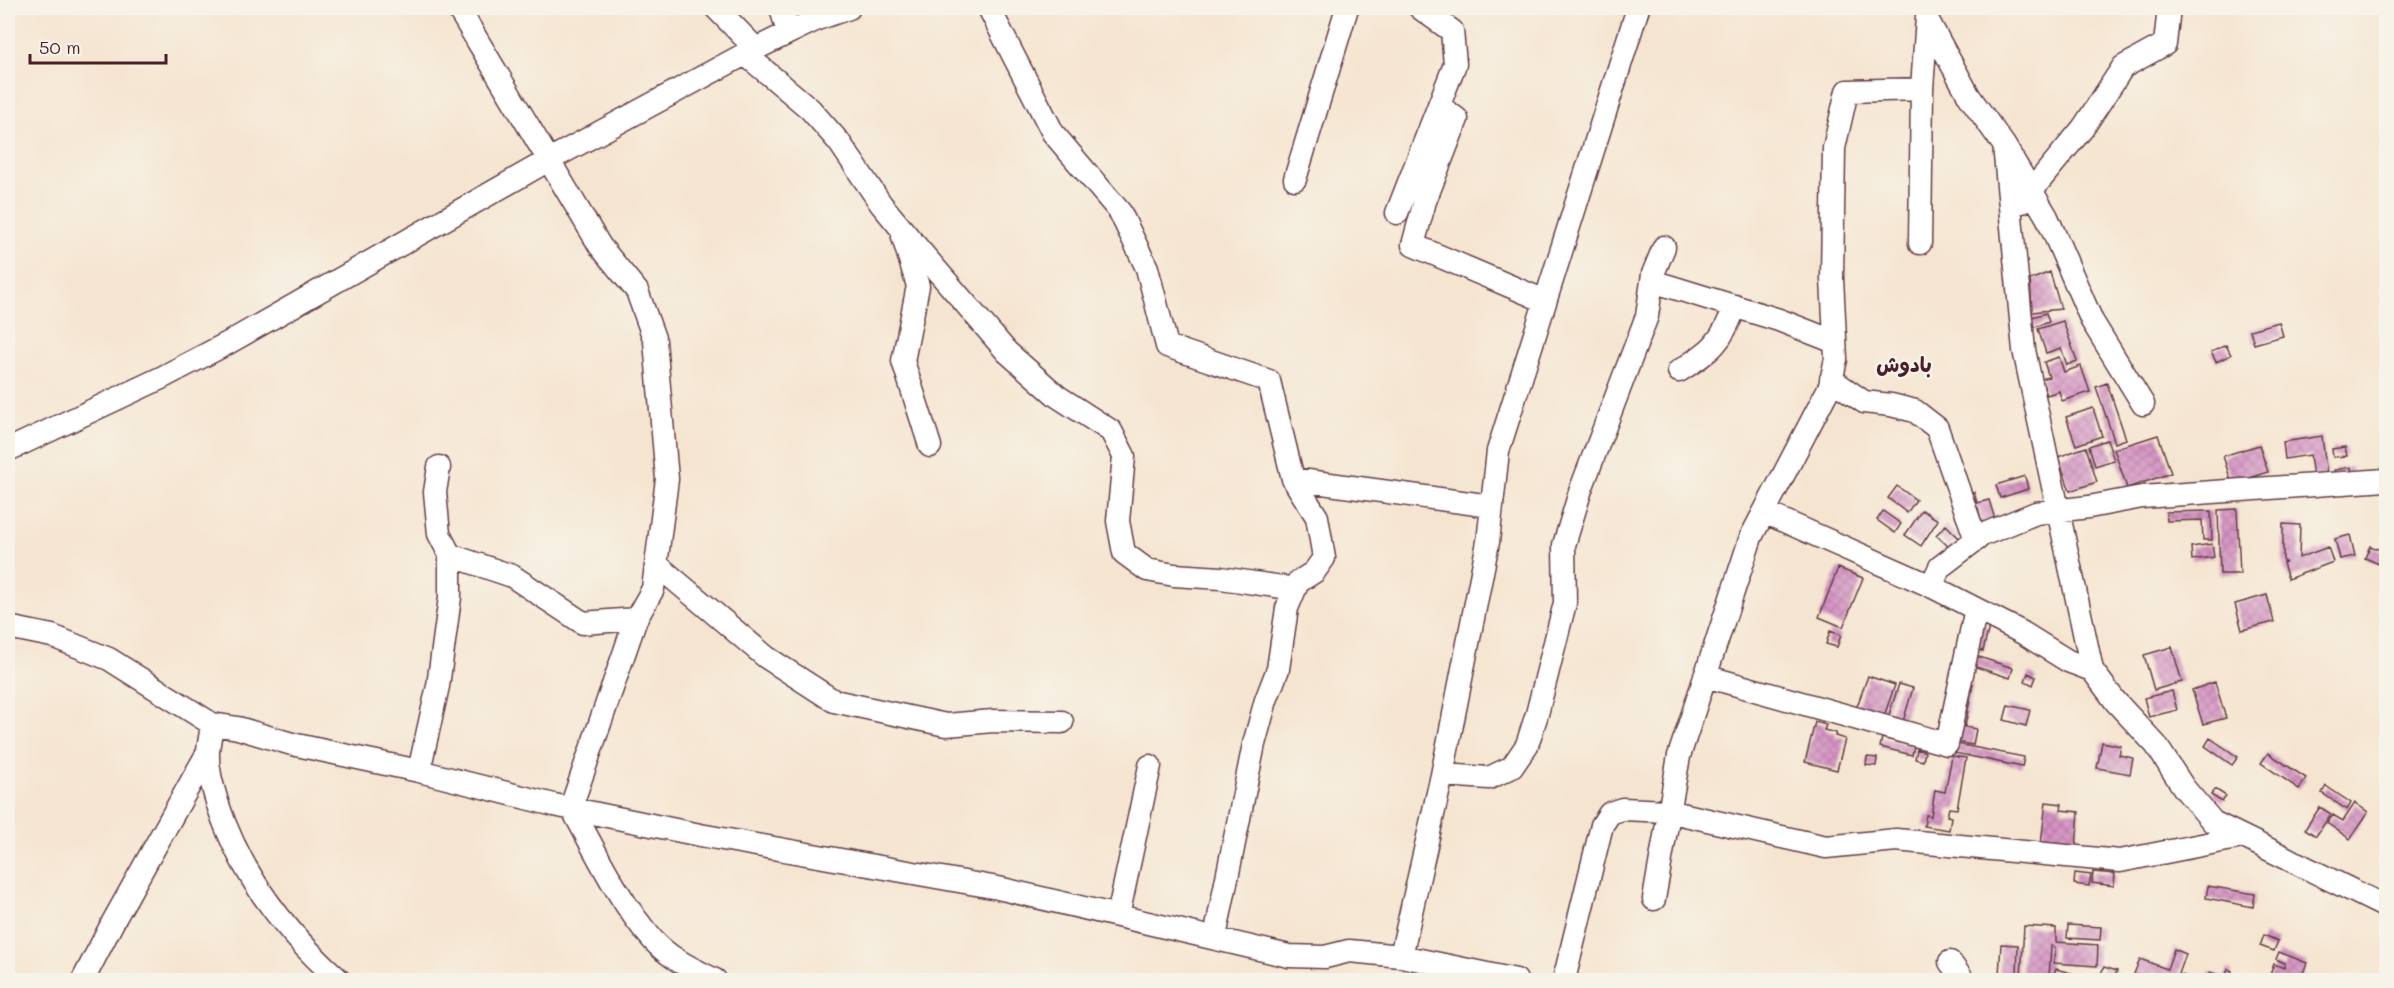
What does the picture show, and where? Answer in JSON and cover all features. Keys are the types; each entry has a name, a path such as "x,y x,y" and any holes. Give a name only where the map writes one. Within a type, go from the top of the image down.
{"street":[{"path":"458,8 547,161 600,246 637,291 655,341 667,478 653,589 636,619 571,807 625,903 654,941 681,963 715,981"},
{"path":"716,8 751,51 810,109 839,142 899,227 1007,352 1057,396 1111,431 1124,456 1118,521 1124,553 1147,570 1295,589"},
{"path":"782,8 788,33"},
{"path":"8,450 161,378 228,343 547,161 751,51 817,19 849,8"},
{"path":"990,8 1053,132 1120,213 1147,268 1167,346 1269,381 1293,479 1317,517 1324,558 1314,572 1298,582 1287,608 1278,669 1266,700 1254,744 1215,937"},
{"path":"1295,180 1347,8"},
{"path":"1397,213 1455,64 1452,31 1420,8"},
{"path":"1401,956 1442,775 1488,542 1498,451 1638,8"},
{"path":"2012,214 2083,128 2123,67 2165,44 2169,8"},
{"path":"1927,13 1969,96 2004,145 2047,217 2092,321 2143,404"},
{"path":"1920,243 1922,89 1927,13"},
{"path":"1654,898 1678,756 1751,537 1832,379 1836,359 1832,213 1834,148 1847,92 1922,89"},
{"path":"1439,106 1457,119 1425,201 1413,245 1545,301"},
{"path":"2004,145 2024,351 2092,669 2116,702 2156,745 2184,788 2213,822 2386,907"},
{"path":"899,227 918,286 903,361 930,446"},
{"path":"1442,775 1489,778 1512,767 1527,745 1565,603 1564,545 1581,489 1647,316 1652,281 1664,247"},
{"path":"1652,281 1779,320 1835,342"},
{"path":"1679,371 1710,351 1727,328 1735,306"},
{"path":"1832,379 1864,402 1915,411 1937,428 1976,540"},
{"path":"419,771 438,686 450,597 450,555 439,534 435,492 439,467"},
{"path":"1293,479 1491,506"},
{"path":"1931,586 1940,567 1976,540 2036,513 2089,507 2142,497 2386,480"},
{"path":"1764,512 1931,586 2023,633 2067,661 2092,669"},
{"path":"450,555 512,576 583,623 636,619"},
{"path":"656,564 766,657 834,701 946,725 993,721 1062,722"},
{"path":"1705,676 1947,744 1977,609"},
{"path":"8,627 52,636 109,659 212,724 238,728 292,744 419,771 554,805 689,833 998,888 1289,956 1325,957 1349,951 1401,956 1516,981"},
{"path":"212,724 208,752 211,782 226,830 252,881 285,927 339,981"},
{"path":"83,981 114,920 208,752"},
{"path":"1118,916 1150,766"},
{"path":"1564,981 1602,825 1610,813 1622,809 1668,811 1826,847 1896,840 2120,861 2242,837"},
{"path":"1950,962 1963,981"}],"building":[{"path":"2050,272 2061,309 2032,312 2030,280"},
{"path":"2046,313 2049,322 2032,328 2029,318"},
{"path":"2063,321 2077,361 2067,365 2061,348 2046,353 2038,329"},
{"path":"2279,322 2283,336 2254,344 2250,330"},
{"path":"2226,345 2231,355 2216,362 2211,352"},
{"path":"2059,357 2064,372 2081,366 2090,392 2062,401 2059,391 2047,395 2041,379 2049,377 2044,362"},
{"path":"2107,383 2126,439 2115,443 2096,387"},
{"path":"2093,408 2102,436 2076,445 2066,417"},
{"path":"2158,435 2171,473 2127,488 2114,449"},
{"path":"2322,436 2327,475 2313,477 2310,455 2285,459 2283,442"},
{"path":"2107,440 2114,460 2095,466 2089,446"},
{"path":"2259,445 2268,472 2232,484 2223,456"},
{"path":"2086,447 2097,482 2070,491 2058,457"},
{"path":"2345,447 2347,456 2333,457 2332,449"},
{"path":"2351,467 2352,474 2335,476 2334,470"},
{"path":"2025,476 2028,489 2000,498 1996,485"},
{"path":"1897,486 1916,500 1907,513 1888,498"},
{"path":"1974,492 1977,503 1989,500 1995,519 1982,523 1978,508 1969,510 1965,494"},
{"path":"2237,509 2240,574 2220,574 2218,510"},
{"path":"1922,510 1938,520 1921,546 1905,535"},
{"path":"1883,511 1901,524 1895,533 1877,520"},
{"path":"2211,511 2212,540 2203,540 2202,520 2167,521 2166,512"},
{"path":"2283,524 2300,525 2299,558 2328,547 2333,562 2288,579 2283,563 2286,562 2283,562"},
{"path":"1946,525 1959,538 1949,547 1936,535"},
{"path":"2350,535 2355,556 2340,559 2335,539"},
{"path":"2212,544 2214,557 2192,560 2191,547"},
{"path":"2370,546 2386,552 2386,567 2365,558"},
{"path":"1838,568 1863,578 1843,627 1819,617"},
{"path":"2267,595 2274,622 2242,630 2235,604"},
{"path":"1975,623 1989,627 1983,651 1969,648"},
{"path":"1830,631 1841,635 1837,647 1826,644"},
{"path":"2172,647 2182,682 2154,690 2144,655"},
{"path":"1970,654 2013,668 2010,678 1967,664"},
{"path":"2028,673 2036,677 2033,685 2025,681"},
{"path":"1868,676 1895,685 1883,719 1856,709"},
{"path":"2215,682 2226,718 2203,724 2192,690"},
{"path":"1963,683 1973,684 1965,726 1955,724"},
{"path":"1899,684 1913,688 1902,725 1887,721"},
{"path":"2172,691 2177,710 2149,717 2144,698"},
{"path":"2008,705 2030,710 2026,726 2004,720"},
{"path":"1815,722 1826,725 1824,730 1836,733 1835,736 1845,739 1837,770 1805,762"},
{"path":"1955,725 1976,729 1973,745 1952,741"},
{"path":"1882,738 1914,746 1912,755 1880,747"},
{"path":"2210,738 2238,757 2232,765 2205,746"},
{"path":"2102,742 2121,746 2119,755 2133,758 2130,774 2097,768"},
{"path":"1952,743 2024,757 2022,767 1950,752"},
{"path":"1917,749 1925,752 1923,761 1915,759"},
{"path":"2268,753 2306,778 2299,789 2261,763"},
{"path":"1952,756 1966,758 1957,809 1949,808 1947,816 1951,817 1949,830 1924,826 1926,815 1931,816 1935,790 1945,792"},
{"path":"1867,757 1877,758 1876,766 1866,765"},
{"path":"2326,786 2351,803 2347,810 2322,793"},
{"path":"2215,789 2226,796 2222,802 2211,795"},
{"path":"2046,802 2062,804 2061,810 2079,812 2076,847 2041,844"},
{"path":"2355,803 2368,812 2350,839 2327,823 2333,815 2343,821"},
{"path":"2320,807 2331,814 2316,836 2305,829"},
{"path":"2093,872 2115,874 2114,886 2092,883"},
{"path":"2075,873 2091,875 2089,886 2074,884"},
{"path":"2208,886 2255,894 2253,907 2206,898"},
{"path":"2068,925 2101,927 2100,940 2067,938"},
{"path":"2024,926 2056,928 2056,942 2098,945 2097,966 2054,963 2055,947 2051,946 2049,978 2021,977"},
{"path":"2264,935 2278,941 2274,951 2260,946"},
{"path":"2001,944 2018,945 2017,975 1999,974"},
{"path":"2174,949 2186,954 2179,974 2187,977 2185,980 2152,980 2134,974 2140,959 2167,969"},
{"path":"2279,952 2307,963 2300,980 2268,980 2274,964 2284,968 2285,963 2276,959"},
{"path":"2104,967 2117,971 2113,980 2098,980"},
{"path":"2056,969 2089,978 2089,980 2052,980"},
{"path":"2228,969 2232,971 2229,980 2224,980"},
{"path":"2210,972 2223,977 2221,980 2206,980"}],"district":[{"name":"بادوش","path":"1904,363"}]}
